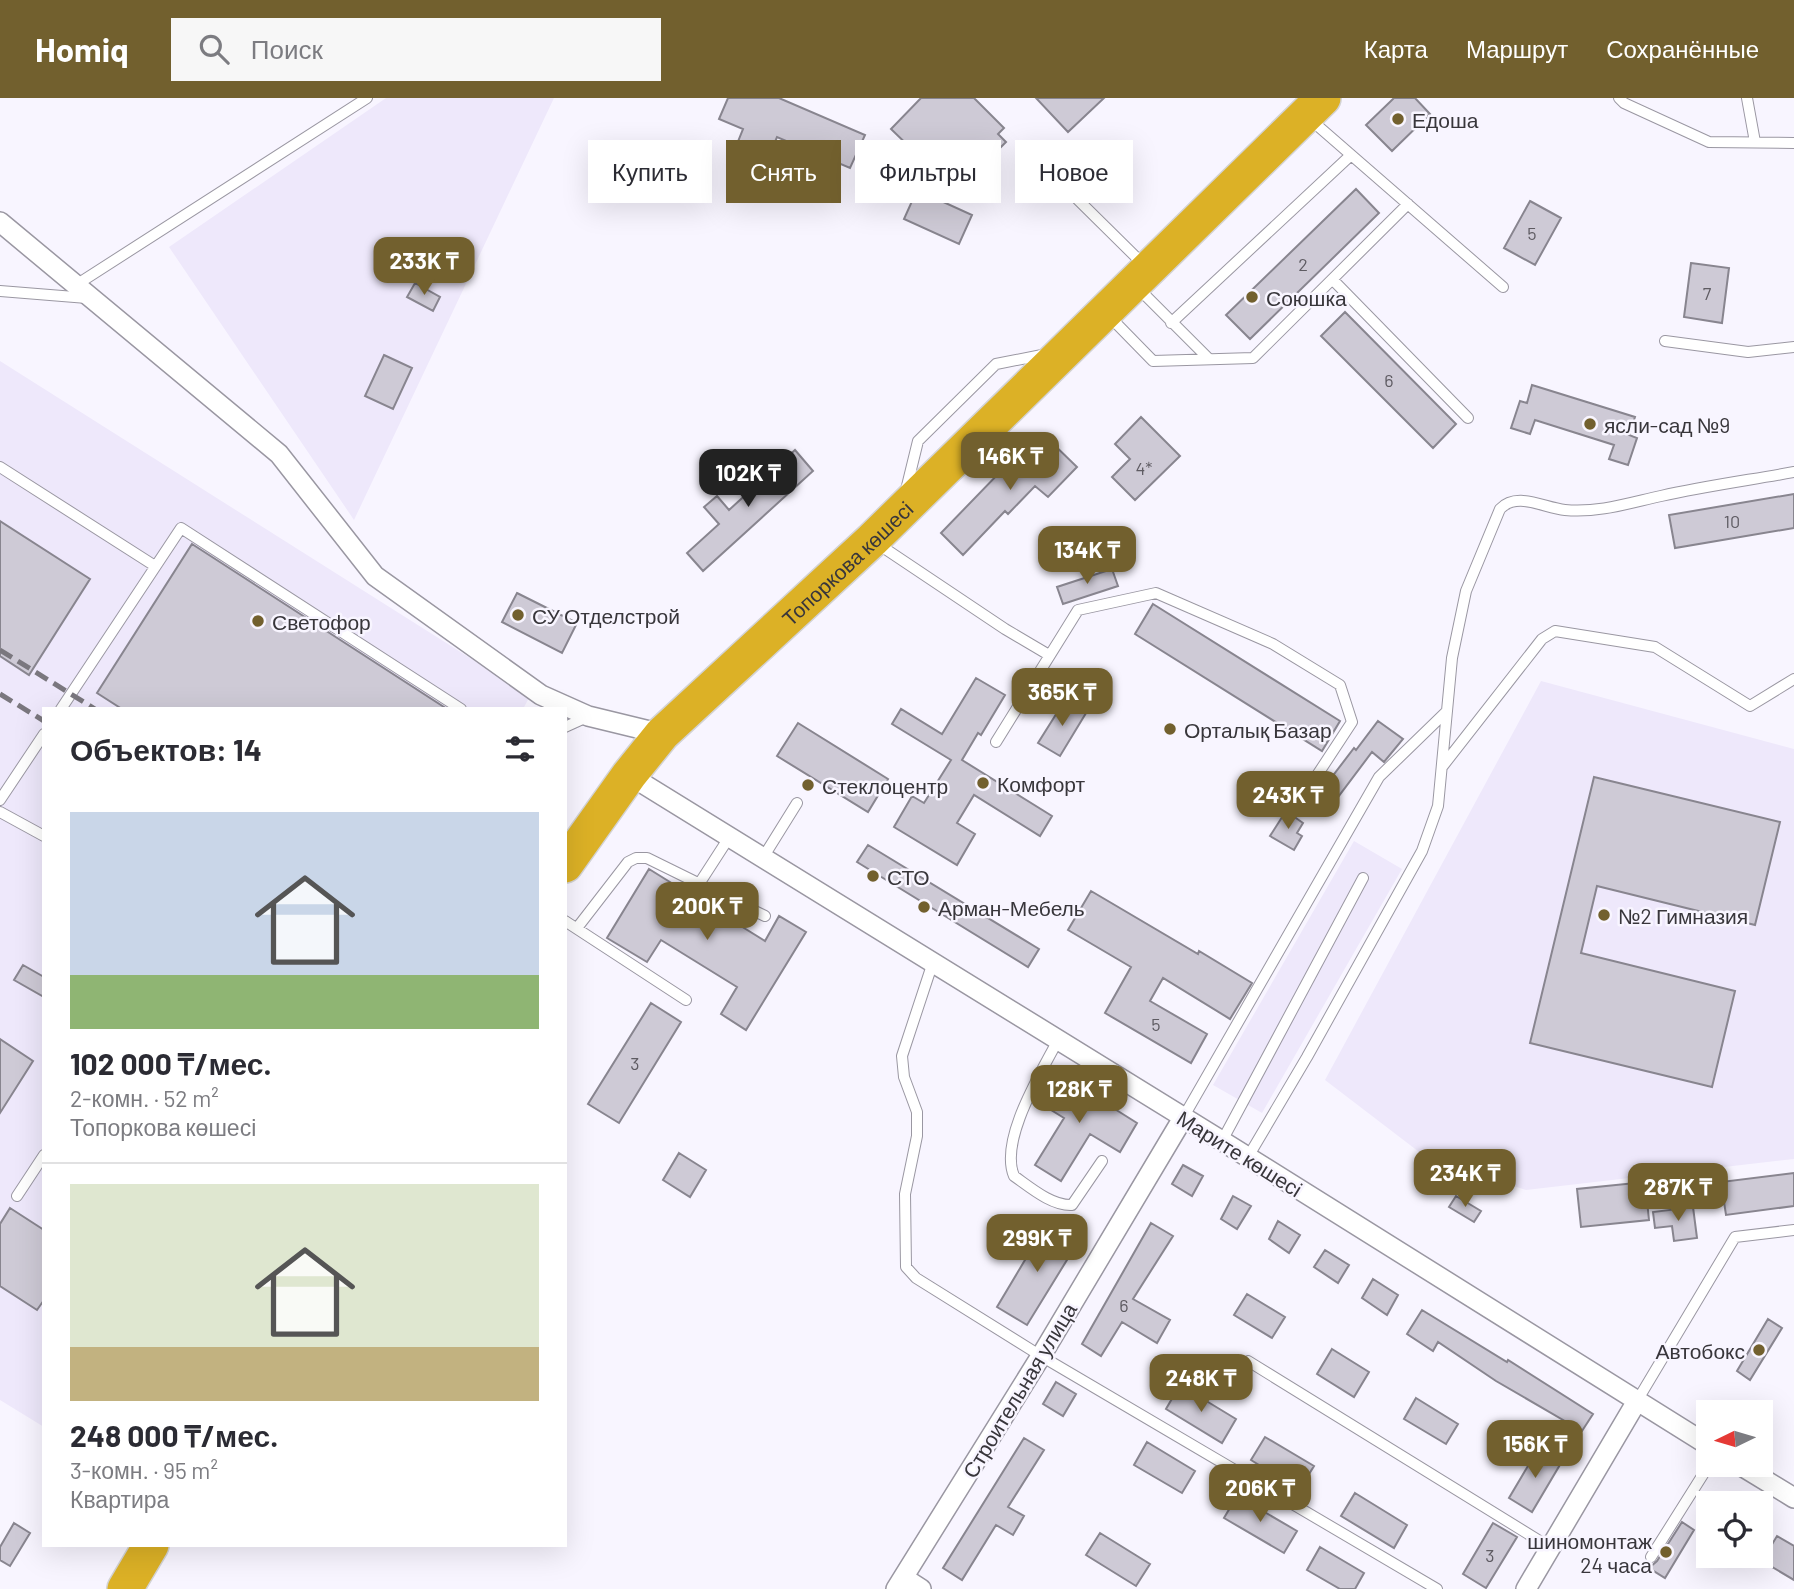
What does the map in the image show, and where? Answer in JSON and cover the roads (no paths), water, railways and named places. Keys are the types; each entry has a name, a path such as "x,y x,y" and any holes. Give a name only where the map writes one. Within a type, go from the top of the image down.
{"highway":[{"name":"Топоркова көшесі","path":"567,862 629,775 662,734 872,540 1314,107"},
{"path":"125,1589 150,1547"}],"street":[{"path":"0,222 279,454 375,576 541,695 588,716 662,734"},
{"name":"Марите көшесі","path":"629,775 1223,1141 1696,1438"},
{"name":"Строительная улица","path":"900,1584 1041,1356 1183,1118"},
{"path":"1526,1589 1637,1401"},
{"path":"1760,1477 1794,1498"},
{"path":"900,1584 921,1589"}],"lane":[{"path":"76,285 367,98"},
{"path":"1619,98 1624,103 1709,142 1794,143"},
{"path":"1747,98 1755,142"},
{"path":"1314,107 1351,155 1503,287"},
{"path":"1171,323 1351,155"},
{"path":"1078,203 1141,276 1171,323 1209,359"},
{"path":"1105,311 1153,360 1253,358 1408,204"},
{"path":"1333,280 1468,418"},
{"path":"0,291 92,299"},
{"path":"1665,341 1748,352 1794,348"},
{"path":"0,467 155,566"},
{"path":"1248,1157 1422,851 1438,807 1452,658 1466,591 1500,509 1506,502 1515,500 1565,510 1612,508 1662,495 1794,472"},
{"path":"62,707 181,528 458,707"},
{"path":"872,540 1049,655"},
{"path":"996,741 1078,610 1156,593 1273,644 1340,685 1352,722 1308,789"},
{"path":"1442,768 1542,639 1555,631 1655,647 1750,706 1794,679"},
{"path":"1183,1118 1380,777 1447,711"},
{"path":"567,726 588,716"},
{"path":"0,800 42,737"},
{"path":"764,856 797,803"},
{"path":"0,812 42,835"},
{"path":"699,884 730,836"},
{"path":"577,928 628,862 636,858 647,858 765,916"},
{"path":"1223,1141 1363,878"},
{"path":"567,922 687,1000"},
{"path":"933,962 901,1056 904,1077 917,1112 917,1136 905,1194 906,1267 916,1278 1041,1356 1437,1589"},
{"path":"1058,1040 1015,1134 1011,1150 1014,1176 1051,1200 1072,1205 1102,1161"},
{"path":"17,1196 42,1157"},
{"path":"1637,1401 1735,1237 1794,1230"},
{"path":"1248,1361 1551,1548"},
{"path":"1651,1558 1702,1477"}],"railway":[{"path":"0,650 92,707"},
{"path":"0,694 42,720"}],"place":[{"name":"Едоша","path":"1398,119"},
{"name":"Союшка","path":"1252,297"},
{"name":"ясли-сад №9","path":"1590,424"},
{"name":"СУ Отделстрой","path":"518,615"},
{"name":"Светофор","path":"258,621"},
{"name":"Орталық Базар","path":"1170,729"},
{"name":"Комфорт","path":"983,783"},
{"name":"Стеклоцентр","path":"808,785"},
{"name":"СТО","path":"873,876"},
{"name":"Арман-Мебель","path":"924,907"},
{"name":"№2 Гимназия","path":"1604,915"},
{"name":"Автобокс","path":"1759,1350"},
{"name":"шиномонтаж 24 часа","path":"1666,1552"}]}
